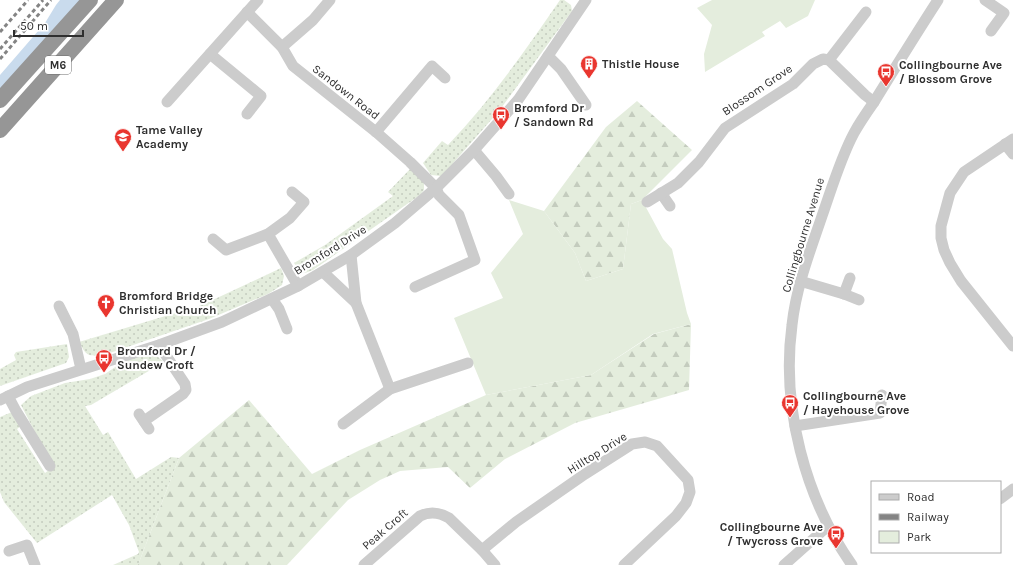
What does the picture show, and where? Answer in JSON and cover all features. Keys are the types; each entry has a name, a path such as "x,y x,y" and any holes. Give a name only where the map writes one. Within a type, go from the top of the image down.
{"highway":[{"name":"M6","path":"0,100 90,0"},
{"name":"M6","path":"0,130 116,0"}],"street":[{"path":"167,102 258,0"},
{"path":"282,48 313,20 330,0"},
{"name":"Collingbourne Avenue","path":"852,565 828,526 808,478 795,426 791,392 790,357 792,326 800,282 835,177 854,133 938,0"},
{"path":"985,0 1004,13 991,31"},
{"name":"Bromford Drive","path":"4,398 27,387 160,345 222,322 298,286 351,255 395,223 436,188 474,150 518,100 583,1"},
{"name":"Sandown Road","path":"247,12 282,48 293,66 376,132 410,162 436,188 439,195 459,215 474,260 414,287"},
{"path":"866,12 829,60 874,102"},
{"path":"210,54 261,96 247,114"},
{"path":"548,56 561,69 586,105"},
{"name":"Blossom Grove","path":"647,202 678,183 699,162 725,128 793,84 814,64 823,59 829,60"},
{"path":"376,132 432,66 445,78"},
{"path":"1013,154 1009,141 964,172 950,193 941,226 944,250 950,263 961,281 1013,346"},
{"path":"474,150 509,194"},
{"path":"213,239 226,250 268,234 290,218 304,202 292,192"},
{"path":"661,193 670,206"},
{"path":"268,234 298,286"},
{"path":"351,255 356,303 390,389"},
{"path":"323,272 356,303"},
{"path":"844,294 850,278"},
{"path":"800,282 844,294 858,300"},
{"path":"272,299 279,309 287,329"},
{"path":"59,306 73,334 81,369"},
{"path":"144,421 183,394 186,390 185,384 160,345"},
{"path":"343,424 390,389 468,363"},
{"path":"795,426 880,413 882,395"},
{"path":"4,398 16,412 50,466"},
{"name":"Hilltop Drive","path":"482,550 516,522 584,474 632,444 645,442 657,446 688,480 690,492 686,503 676,516 624,565"},
{"path":"1001,498 1013,489"},
{"name":"Peak Croft","path":"364,565 420,516 431,512 443,514 482,550"},
{"path":"784,565 828,526"},
{"path":"9,551 27,545 35,565"},
{"path":"482,550 495,565"}],"green space":[{"path":"560,0 564,0 571,5 572,11 499,111 454,162 447,173 441,176 431,175 423,163 442,141 448,145 478,111 520,57"},
{"path":"712,0 815,0 808,16 786,28 780,21 762,32 765,36 705,72 704,54 712,25 697,8"},
{"path":"637,101 692,150 642,200 631,204 623,269 586,281 575,253 544,211 606,127"},
{"path":"411,168 424,182 424,190 420,195 313,270 305,273 299,270 294,263 325,245 393,196 388,192"},
{"path":"509,200 544,211 575,253 586,281 623,269 631,204 642,200 663,239 672,249 691,324 653,334 591,375 486,395 454,318 503,298 491,273 523,234"},
{"path":"281,268 284,276 282,285 268,294 209,319 101,356 87,354 79,342 202,305"},
{"path":"691,324 689,390 575,423 505,459 470,488 448,467 400,471 380,480 348,500 287,565 138,565 179,458 249,400 312,474 360,450 486,395 591,375 654,334"},
{"path":"67,344 69,357 66,363 0,386 0,369 16,360 14,355 16,352"},
{"path":"151,351 164,362 91,405 85,406 103,435 108,432 136,479 171,457 179,458 138,565 113,565 138,554 139,552 129,525 112,495 37,543 4,502 0,492 0,417 12,412 21,426 17,429 45,473 53,467 21,405 31,396 65,383 90,379 105,374 124,361"}],"water":[{"path":"60,0 84,0 0,94 0,75 45,23"}],"railway":[{"path":"0,32 28,0"},
{"path":"0,49 43,0"},
{"path":"0,59 51,0"}],"place":[{"name":"Thistle House","path":"589,79"},
{"name":"Collingbourne Ave / Blossom Grove","path":"886,87"},
{"name":"Bromford Dr / Sandown Rd","path":"501,130"},
{"name":"Tame Valley Academy","path":"123,152"},
{"name":"Bromford Bridge Christian Church","path":"106,318"},
{"name":"Bromford Dr / Sundew Croft","path":"104,373"},
{"name":"Collingbourne Ave / Hayehouse Grove","path":"790,418"},
{"name":"Collingbourne Ave / Twycross Grove","path":"836,549"}]}
